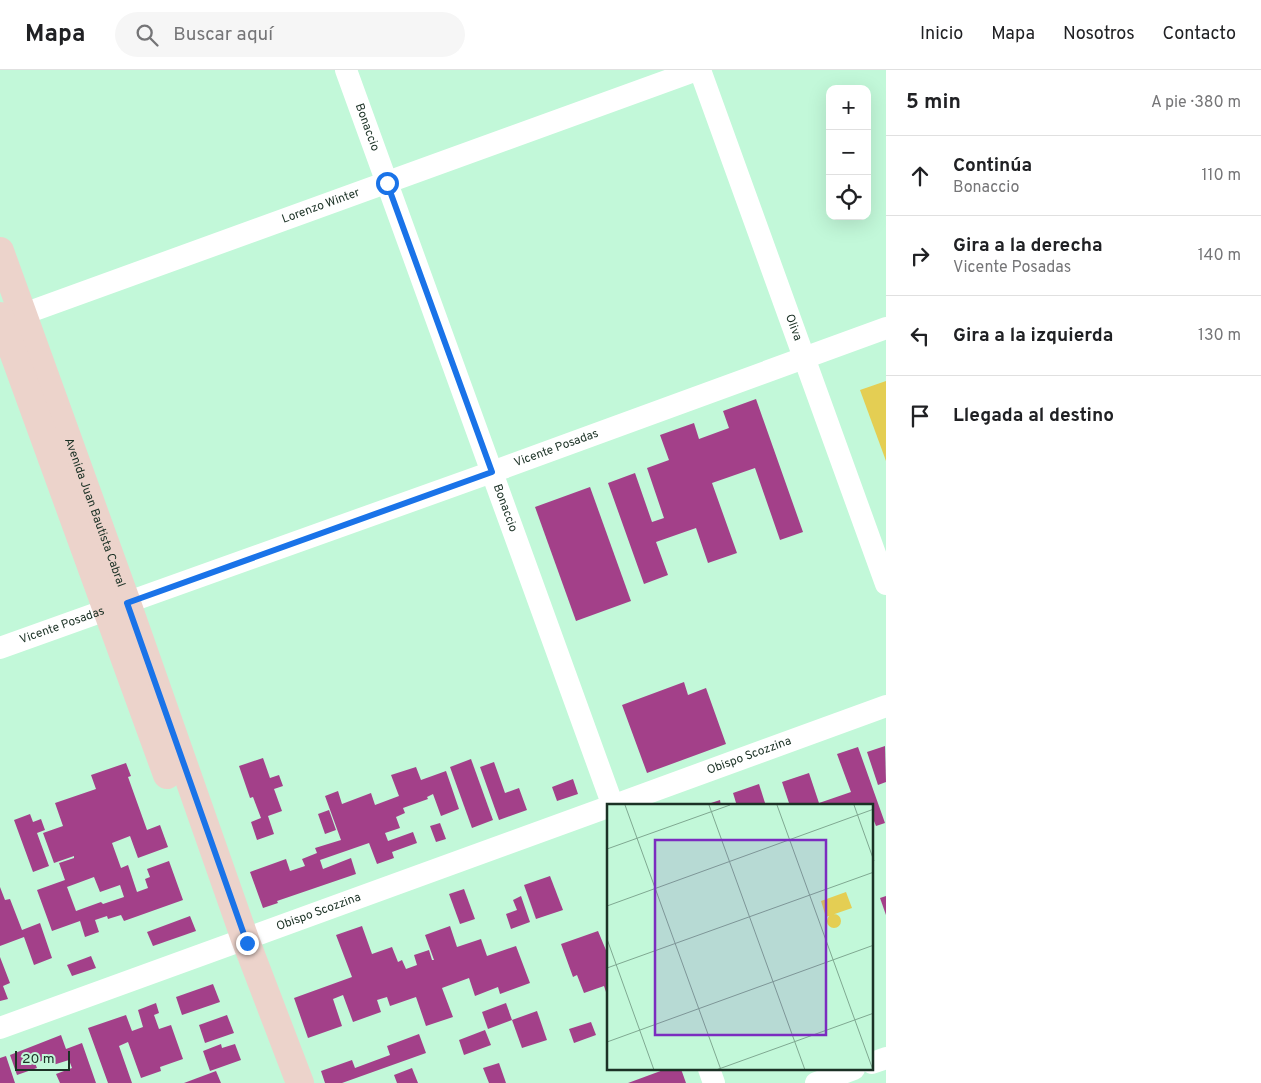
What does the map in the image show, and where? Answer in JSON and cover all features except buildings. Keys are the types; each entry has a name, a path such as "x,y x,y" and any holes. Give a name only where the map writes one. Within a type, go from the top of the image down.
{"main road":[{"name":"Avenida Juan Bautista Cabral","path":"0,251 6,319 117,606 237,942 280,1083"},
{"name":"Avenida Juan Bautista Cabral","path":"237,942 300,1083"}],"street":[{"name":"Bonaccio","path":"346,70 613,804"},
{"name":"Lorenzo Winter","path":"6,319 698,70"},
{"name":"Oliva","path":"698,70 886,584"},
{"name":"Vicente Posadas","path":"0,648 492,472 886,328"},
{"name":"Obispo Scozzina","path":"616,804 886,706"},
{"name":"Obispo Scozzina","path":"0,1028 607,807"},
{"path":"709,1070 714,1083"},
{"path":"816,1083 851,1070"}],"shaded area":[{"path":"886,381 886,461 860,390"}],"route":[{"path":"247,943 127,603 492,472 387,183"}]}
